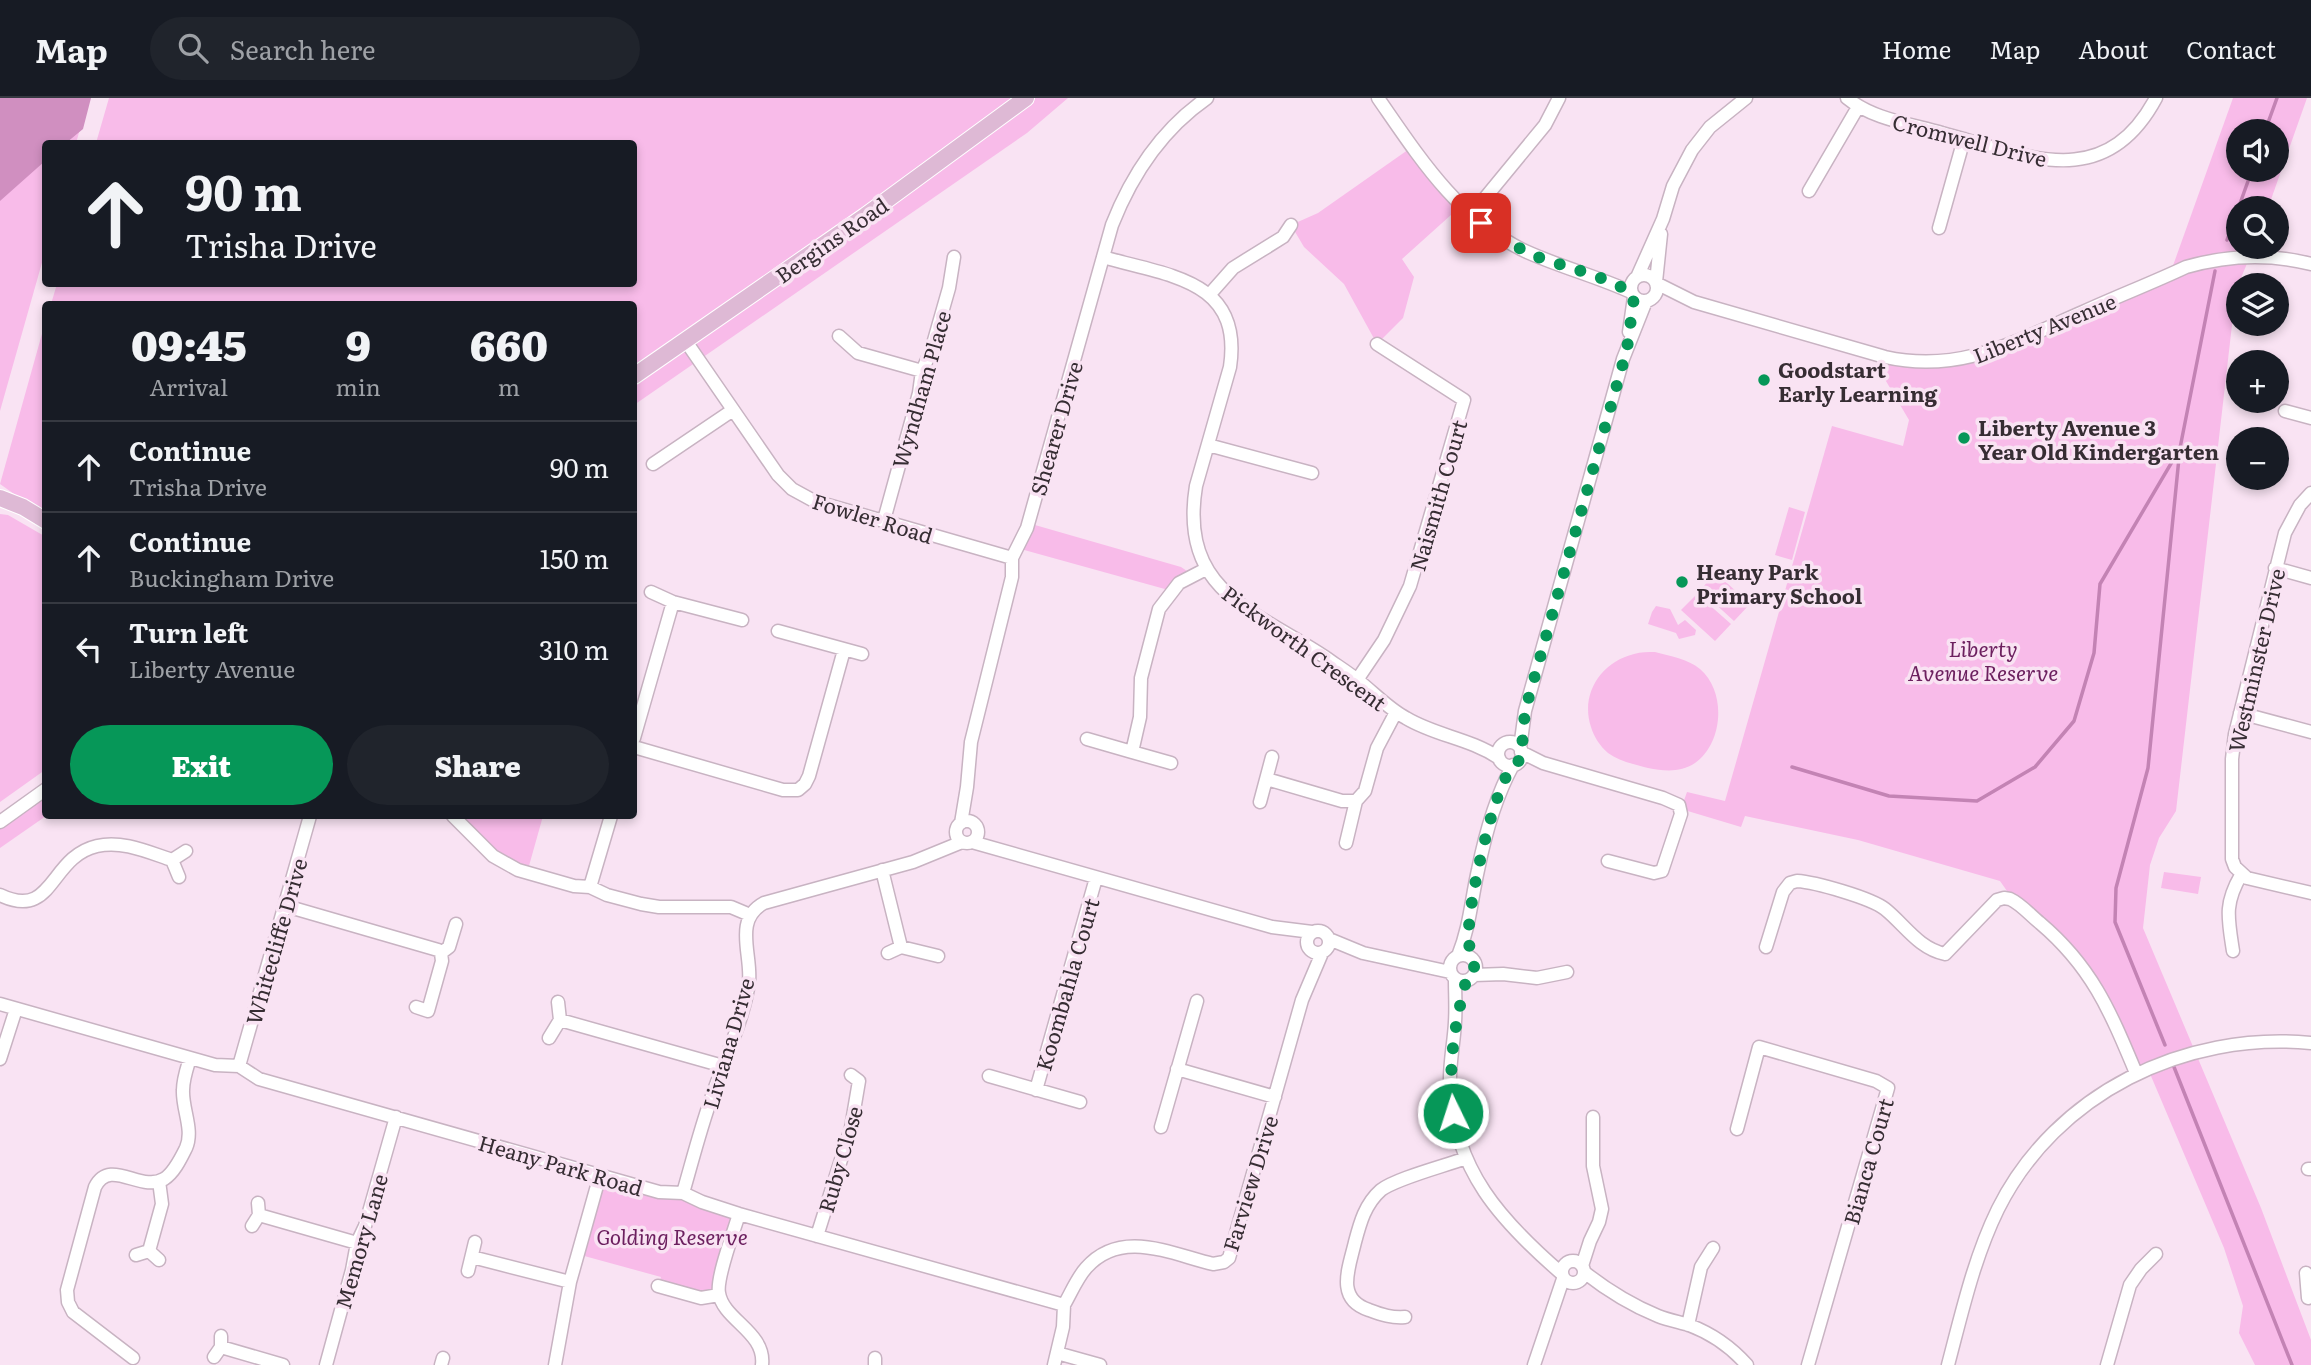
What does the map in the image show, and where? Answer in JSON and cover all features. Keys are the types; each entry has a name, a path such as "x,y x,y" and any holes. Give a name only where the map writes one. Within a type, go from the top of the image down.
{"main road":[{"name":"Bergins Road","path":"637,374 865,216 1026,98"},
{"path":"0,498 42,519"}],"street":[{"name":"Shearer Drive","path":"967,832 971,742 1012,577 1012,558 1027,528 1120,204 1142,163 1173,127 1207,98"},
{"name":"Liberty Avenue","path":"1378,98 1435,179 1491,232 1523,250 1584,272 1641,297 1694,302"},
{"path":"1471,215 1545,125 1559,98"},
{"path":"1641,297 1630,285 1663,219 1678,174 1699,138 1726,112 1746,98"},
{"name":"Cromwell Drive","path":"1847,98 1858,107 1882,116 2046,160 2065,161 2086,158 2124,139 2145,118 2156,98"},
{"path":"1809,191 1858,107"},
{"path":"1939,228 1964,139"},
{"path":"1641,297 1657,290 1663,219"},
{"path":"1103,257 1185,281 1210,294 1233,268 1283,237 1291,225"},
{"name":"Liberty Avenue","path":"1656,283 1694,302 1885,357 1916,362 1943,362 1976,356 2010,344 2186,267 2201,263 2227,257 2251,256 2283,258 2311,264"},
{"name":"Wyndham Place","path":"884,520 919,393 922,371 949,288 954,257"},
{"name":"Liberty Avenue","path":"1584,272 1636,277"},
{"path":"1636,277 1650,276 1656,283"},
{"name":"Pickworth Crescent","path":"1210,294 1226,318 1233,347 1230,367 1196,485 1193,525 1196,543 1206,569 1236,602 1285,631 1357,680 1396,712 1426,729 1470,742 1504,743"},
{"path":"1641,297 1525,711 1519,757 1497,802 1478,869 1455,1023 1450,1086 1458,1133 1482,1190 1493,1206 1536,1250 1656,1315 1688,1325 1725,1343 1747,1365"},
{"path":"839,336 858,353 922,371"},
{"name":"Fowler Road","path":"685,340 778,475 792,489 814,501 1012,558"},
{"name":"Naismith Court","path":"1357,680 1384,640 1407,594 1464,400 1377,344"},
{"path":"653,464 733,410"},
{"path":"2289,412 2311,418"},
{"path":"1208,445 1312,473"},
{"name":"Westminster Drive","path":"2241,875 2232,859 2235,734 2275,568 2289,522 2311,493"},
{"path":"2275,568 2311,578"},
{"path":"1132,752 1140,717 1141,678 1160,609 1179,583 1206,569"},
{"path":"652,592 673,603 742,620"},
{"path":"637,727 673,603"},
{"path":"778,631 862,654"},
{"path":"637,748 783,790 798,790 805,784 808,776 844,650"},
{"path":"1497,802 1498,751 1525,711"},
{"path":"1346,843 1356,801 1365,791 1377,748 1396,712"},
{"path":"2240,713 2311,732"},
{"path":"1087,739 1171,763"},
{"name":"Pickworth Crescent","path":"1470,742 1499,760"},
{"path":"1504,743 1513,742 1519,757"},
{"path":"1260,802 1272,757"},
{"path":"1499,760 1506,765 1519,757 1543,762 1679,804 1681,814 1662,871 1654,873 1608,861"},
{"path":"1267,779 1342,801 1356,801"},
{"path":"0,822 42,792"},
{"name":"Whitecliffe Drive","path":"239,1066 309,819"},
{"path":"456,819 493,856 510,867 659,907 731,907 750,915 764,903 930,857 967,832 1006,851 1272,927 1318,945 1414,962 1537,978 1567,972"},
{"path":"590,887 610,819"},
{"path":"0,895 18,902 34,900 44,893 68,862 82,851 95,846 124,845 172,860"},
{"path":"172,860 186,851"},
{"path":"172,860 179,877"},
{"path":"882,870 901,947"},
{"path":"2232,951 2228,903 2241,875 2311,893"},
{"name":"Koombahla Court","path":"1036,1090 1096,878"},
{"path":"1766,947 1783,892 1790,883 1797,881 1872,902 1887,911 1912,937 1935,952 1945,954 1997,900 2010,899 2057,938 2086,970 2107,1006 2136,1073"},
{"path":"286,906 432,947 441,953"},
{"name":"Liviana Drive","path":"683,1193 749,982 745,934 750,915"},
{"path":"441,953 449,947 456,924"},
{"name":"Farview Drive","path":"1064,1305 1088,1266 1107,1252 1121,1247 1145,1245 1213,1264 1227,1260 1318,945"},
{"path":"888,953 901,947 938,956"},
{"path":"428,1011 441,964 441,953"},
{"path":"1161,1127 1197,1001"},
{"path":"549,1038 560,1020 558,1002"},
{"name":"Heany Park Road","path":"0,1004 190,1058 221,1066 239,1066 259,1079 659,1192 683,1193 739,1214 1064,1305"},
{"path":"0,1059 16,1009"},
{"path":"560,1020 723,1066"},
{"path":"1948,1365 1977,1260 1987,1234 2006,1195 2027,1164 2051,1136 2091,1102 2136,1073 2185,1054 2219,1046 2276,1041 2311,1043"},
{"name":"Bianca Court","path":"1737,1129 1759,1047 1876,1081 1888,1088 1808,1365"},
{"path":"137,1358 73,1312 68,1302 67,1290 99,1180 116,1174 144,1182 159,1181 172,1172 187,1146 189,1129 183,1087 190,1058"},
{"path":"1177,1069 1275,1097"},
{"name":"Koombahla Court","path":"989,1076 1080,1102"},
{"name":"Ruby Close","path":"817,1236 851,1128 860,1079"},
{"name":"Memory Lane","path":"326,1365 357,1243 365,1226 396,1117"},
{"path":"1534,1365 1548,1320 1599,1222 1602,1209 1593,1166 1593,1117"},
{"path":"1405,1317 1391,1318 1359,1307 1350,1297 1347,1283 1361,1222 1370,1202 1383,1189 1466,1157"},
{"path":"555,1365 570,1282 600,1175"},
{"path":"136,1255 154,1255 162,1204 159,1181"},
{"path":"739,1214 719,1286 719,1295 723,1304 761,1348 762,1365"},
{"path":"256,1215 357,1243"},
{"path":"468,1271 475,1242"},
{"path":"1688,1325 1702,1266 1713,1248"},
{"path":"2107,1365 2130,1285 2156,1254"},
{"path":"472,1257 570,1282"},
{"path":"658,1286 701,1298 719,1295"},
{"path":"1064,1305 1063,1327 1056,1359 1100,1365"},
{"path":"219,1347 283,1365"}],"green space":[{"path":"0,98 89,98 77,140 42,140 42,263 0,411"},
{"path":"109,98 1018,98 637,365 637,301 52,301 56,287 637,287 637,140 97,140"},
{"path":"1027,98 1068,98 1027,133 637,403 637,374"},
{"name":"Liberty Avenue Reserve","path":"2233,98 2307,98 2289,149 2289,119 2226,119 2226,182 2277,182 2272,196 2226,196 2226,259 2249,259 2243,273 2226,273 2226,336 2231,336 2229,350 2226,350 2226,377 2176,811 2159,838 2150,865 2143,928 2261,1208 2311,1340 2311,1365 2255,1365 2239,1333 2243,1306 2224,1248 2148,1069 2136,1073 2094,984 2014,901 2000,881 1858,840 1745,816 1741,827 1681,809 1687,792 1725,801 1832,426 1903,446 1909,420 1880,371 1885,357 1957,360 2170,274"},
{"path":"1412,147 1461,206 1402,259 1414,277 1403,318 1377,344 1344,284 1304,247 1291,225 1318,213"},
{"path":"42,334 42,514 0,484"},
{"path":"1789,507 1805,512 1792,560 1775,555"},
{"path":"0,514 8,515 42,535 42,772 0,802"},
{"path":"1028,523 1181,567 1193,575 1172,591 1017,548"},
{"path":"1716,573 1750,604 1734,621 1700,590"},
{"path":"1697,594 1731,624 1715,641 1681,610"},
{"path":"1656,606 1670,609 1678,625 1685,620 1696,630 1695,635 1679,639 1676,633 1648,624"},
{"path":"1655,652 1684,660 1700,669 1709,679 1718,704 1716,731 1711,744 1695,763 1678,770 1648,768 1612,756 1596,738 1588,715 1591,692 1603,672 1622,658"},
{"path":"42,794 42,819 0,848 0,823"},
{"path":"456,819 542,819 527,873 510,867"},
{"path":"2164,872 2201,877 2198,894 2161,888"},
{"name":"Golding Reserve","path":"600,1175 739,1214 719,1295 658,1286 661,1277 577,1254"}],"shaded area":[{"path":"0,98 91,98 83,129 70,140 42,140 42,164 0,201"}],"waterway":[{"path":"2269,119 2277,98"},
{"path":"2243,196 2248,182"},
{"path":"2165,1045 2115,922 2116,888 2148,768 2180,448 2215,271"},
{"path":"1792,767 1889,796 1977,801 2035,767 2074,721 2094,653 2100,584 2179,450"},
{"path":"2174,1067 2292,1365"}],"place":[{"name":"Goodstart Early Learning","path":"1764,380"},
{"name":"Liberty Avenue 3 Year Old Kindergarten","path":"1964,438"},
{"name":"Heany Park Primary School","path":"1682,582"}],"route":[{"path":"1453,1113 1450,1086 1455,1023 1466,981 1474,975 1476,967 1470,958 1469,926 1478,869 1497,802 1513,765 1522,755 1520,748 1525,711 1627,349 1634,297 1631,292 1615,285 1523,250 1491,232 1481,223"}]}
